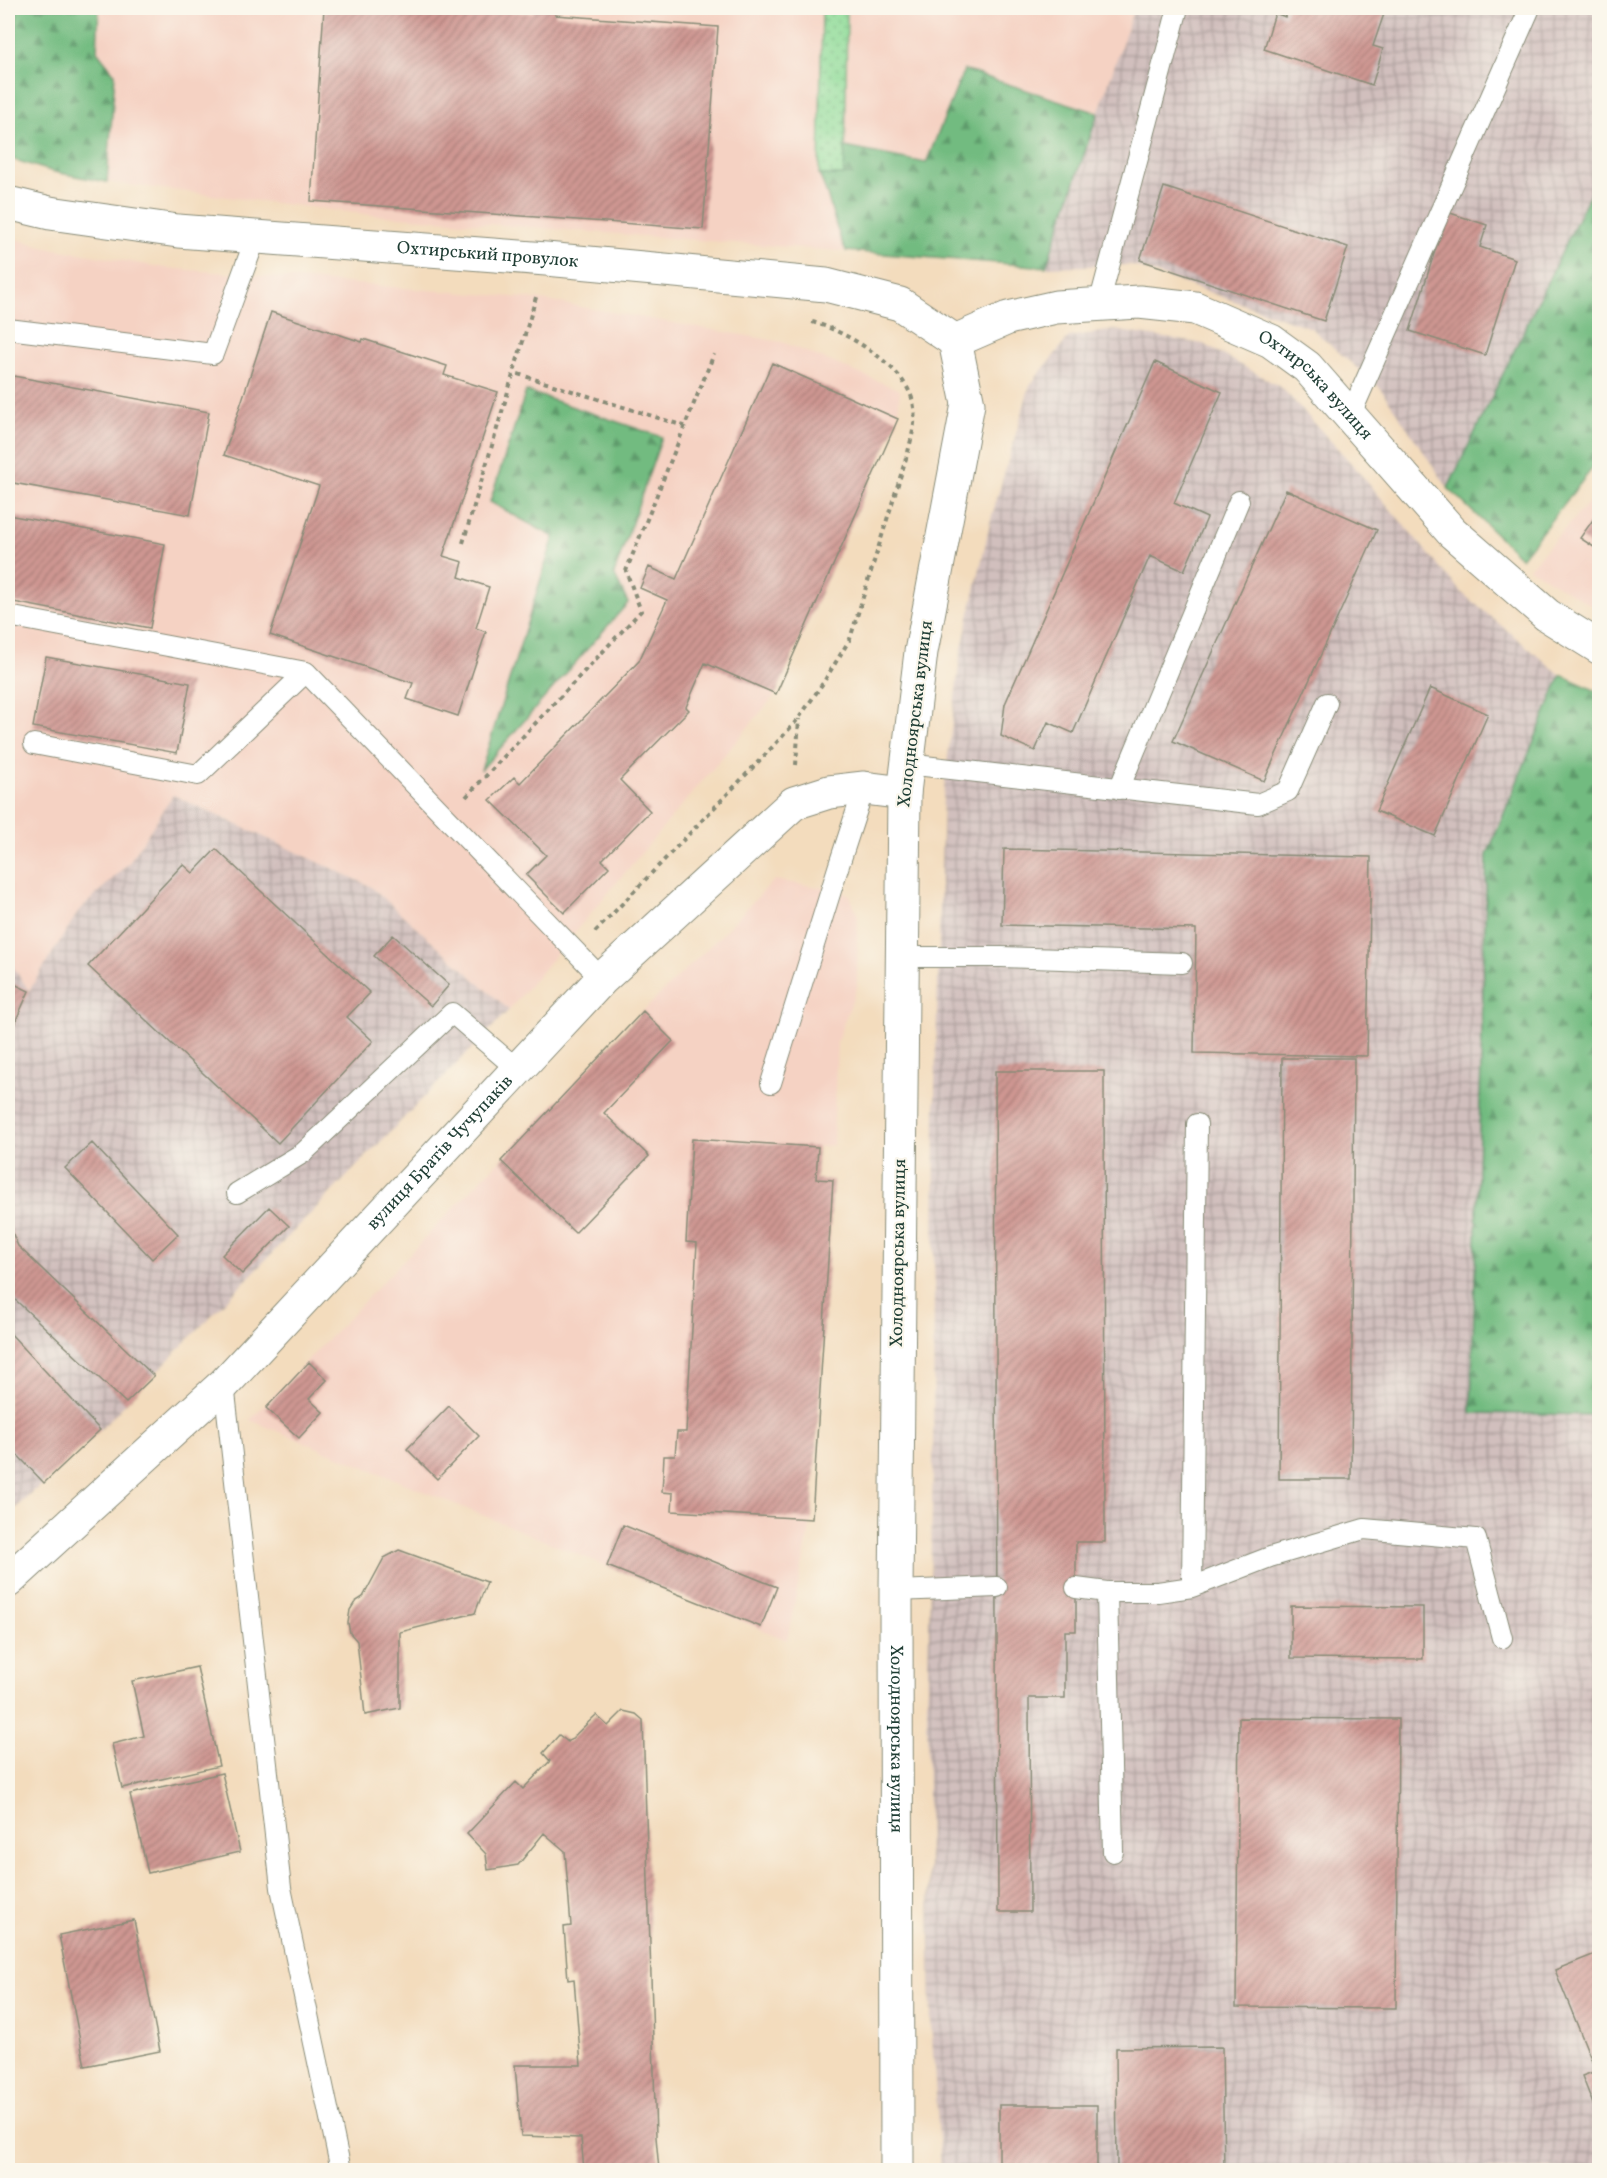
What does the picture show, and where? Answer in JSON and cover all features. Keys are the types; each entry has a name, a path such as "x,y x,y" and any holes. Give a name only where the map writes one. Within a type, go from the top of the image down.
{"main road":[{"name":"Охтирський провулок","path":"8,203 51,213 178,231 546,259 826,285 900,304 955,341"},
{"name":"Охтирська вулиця","path":"955,341 1008,318 1056,307 1139,302 1195,308 1270,341 1307,367 1452,532 1547,615 1599,648"},
{"name":"Холодноярська вулиця","path":"897,2170 896,1591 905,778 921,652 968,404 955,341"},
{"name":"вулиця Братів Чучупаків","path":"8,1581 224,1384 602,979 794,803 829,792 864,788 905,778"}],"lane":[{"path":"1099,304 1178,8"},
{"path":"1350,416 1530,8"},
{"path":"8,329 213,354 256,237"},
{"path":"1119,789 1239,501"},
{"path":"8,616 306,672 602,979"},
{"path":"34,744 198,775 306,672"},
{"path":"905,778 1119,789 1258,804 1288,791 1327,703"},
{"path":"771,1083 864,788"},
{"path":"902,957 1001,957 1182,963"},
{"path":"237,1193 303,1153 452,1013 517,1070"},
{"path":"1192,1587 1197,1124"},
{"path":"224,1384 281,1888 341,2170"},
{"path":"1077,1588 1107,1592 1158,1592 1192,1587 1270,1557 1364,1529 1476,1539 1502,1638"},
{"path":"896,1591 997,1587"},
{"path":"1107,1592 1113,1852"}],"path":[{"path":"463,543 540,285"},
{"path":"575,952 799,718 850,639 908,453 914,425 913,402 902,380 873,352 830,326 811,321"},
{"path":"447,818 641,611 626,571 714,354"},
{"path":"518,374 684,426"}],"shaded area":[{"path":"8,8 1134,8 1046,267 372,215 107,182 54,172 8,158"},
{"path":"1134,8 1599,8 1599,175 1448,488 1380,388 1311,328 1131,265 1046,267"},
{"path":"8,237 49,248 166,268 536,299 782,342 900,390 898,419 776,694 509,1010 370,886 173,795 129,863 78,912 29,991 8,959"},
{"path":"1114,330 1204,344 1282,388 1351,463 1462,593 1561,675 1487,855 1471,1413 1599,1415 1599,2170 941,2170 931,2023 927,1709 933,1465 935,1086 943,797 960,657 991,519 1030,385 1069,337"},
{"path":"1599,491 1599,610 1529,568"},
{"path":"173,795 370,886 509,1010 100,1430 8,1515 8,959 29,991 78,912 129,863"},
{"path":"774,880 831,889 850,895 858,917 857,988 837,1041 833,1145 818,1147 816,1179 833,1180 812,1519 787,1640 250,1420 643,1011"}],"green space":[{"path":"17,8 99,8 97,51 115,74 107,182 54,172 8,158"},
{"path":"822,8 847,8 845,176 819,175"},
{"path":"964,70 1098,113 1046,267 846,251 819,175 844,175 845,147 926,163"},
{"path":"1599,175 1599,460 1521,558 1448,488"},
{"path":"526,391 662,437 614,574 628,603 481,770 554,537 490,502"},
{"path":"1561,675 1599,692 1599,1415 1471,1413 1487,855"}],"building":[{"path":"324,8 454,8 533,13 533,8 556,8 555,15 718,27 703,229 311,201"},
{"path":"1288,8 1386,8 1373,46 1383,49 1372,85 1264,49 1275,13 1285,17"},
{"path":"1164,187 1348,247 1324,321 1140,260"},
{"path":"1447,212 1487,225 1480,247 1515,259 1485,355 1410,331"},
{"path":"271,312 362,342 363,339 447,366 444,375 498,392 443,556 463,562 459,577 489,587 476,628 486,632 458,716 407,699 413,683 270,635 319,486 224,455"},
{"path":"1155,362 1222,392 1174,503 1207,518 1184,571 1150,556 1073,733 1048,722 1035,751 1001,736 1005,704"},
{"path":"772,363 898,419 776,694 705,663 686,707 689,710 620,780 650,811 602,860 609,867 564,913 526,875 546,855 490,800 514,777 520,783 639,661 667,600 640,588 649,567 676,579"},
{"path":"8,375 209,412 190,515 8,482"},
{"path":"1286,490 1377,530 1264,781 1173,741"},
{"path":"1600,510 1600,551 1580,538"},
{"path":"8,515 165,544 150,628 8,601"},
{"path":"46,657 190,683 177,753 33,727"},
{"path":"1430,688 1488,714 1435,836 1376,811"},
{"path":"216,849 370,993 347,1017 373,1041 278,1143 88,966 183,864 193,873"},
{"path":"1004,849 1371,857 1367,1056 1194,1053 1196,929 1002,925"},
{"path":"393,935 449,985 431,1006 374,956"},
{"path":"8,981 29,991 8,1038"},
{"path":"643,1011 673,1041 604,1113 649,1156 575,1233 501,1161"},
{"path":"1282,1058 1354,1058 1351,1479 1279,1479"},
{"path":"995,1071 1104,1071 1105,1542 1076,1542 1076,1631 1065,1631 1065,1698 1029,1698 1030,1912 998,1912"},
{"path":"692,1139 818,1147 816,1179 833,1180 812,1519 672,1511 673,1493 662,1492 664,1456 675,1456 677,1432 686,1432 697,1243 686,1242"},
{"path":"92,1143 178,1234 152,1259 65,1168"},
{"path":"269,1207 289,1226 242,1274 222,1255"},
{"path":"8,1223 18,1246 154,1376 126,1403 8,1293"},
{"path":"8,1331 100,1430 44,1483 8,1445"},
{"path":"309,1362 327,1380 309,1399 323,1412 299,1438 266,1408"},
{"path":"449,1406 479,1436 437,1479 407,1449"},
{"path":"623,1525 777,1587 761,1627 607,1566"},
{"path":"399,1550 487,1582 475,1613 400,1632 400,1708 365,1715 357,1641 350,1633 348,1623 350,1610 355,1602 363,1597 384,1558"},
{"path":"1291,1606 1423,1607 1423,1659 1291,1658"},
{"path":"197,1667 219,1766 122,1788 112,1744 144,1736 132,1681"},
{"path":"623,1711 636,1714 643,1720 656,2137 659,2170 584,2170 581,2138 521,2136 515,2065 581,2065 574,1979 568,1980 564,1927 571,1926 565,1851 544,1833 518,1865 488,1870 486,1854 467,1834 516,1782 523,1789 550,1761 543,1753 559,1735 568,1742 596,1715 608,1726"},
{"path":"1239,1718 1398,1719 1396,2008 1236,2007"},
{"path":"222,1773 240,1852 148,1873 130,1794"},
{"path":"134,1920 160,2051 85,2066 59,1935"},
{"path":"1600,1952 1600,2113 1597,2114 1582,2076 1596,2071 1555,1970"},
{"path":"1222,2047 1224,2170 1117,2170 1116,2048"},
{"path":"999,2105 1097,2105 1097,2170 999,2170"}]}
